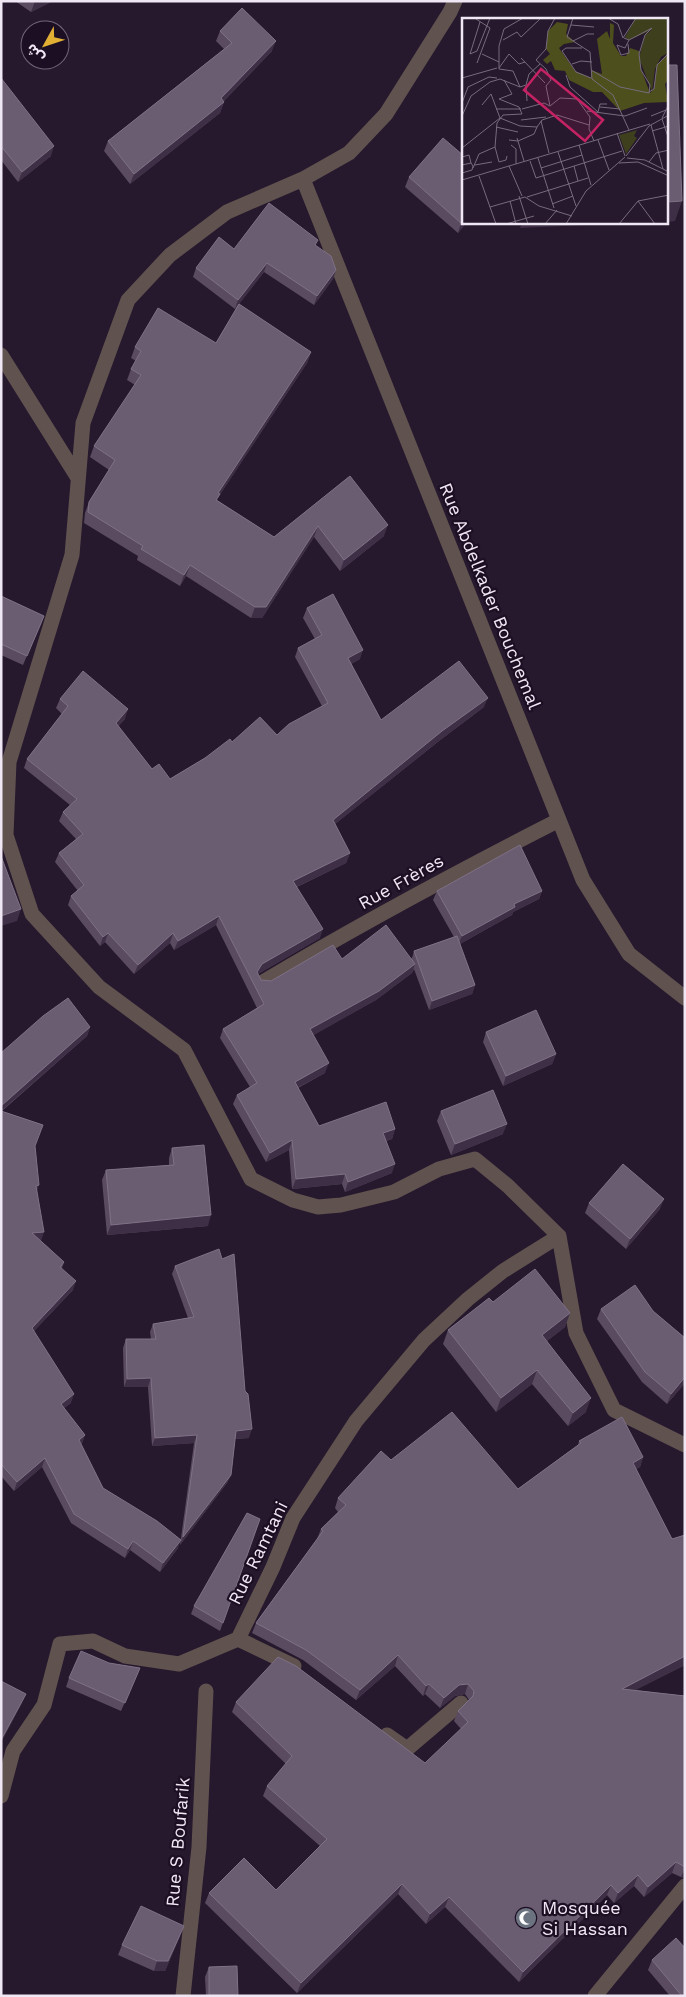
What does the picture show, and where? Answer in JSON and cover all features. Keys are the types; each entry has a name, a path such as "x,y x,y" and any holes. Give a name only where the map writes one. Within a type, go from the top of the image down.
{"street":[{"path":"455,1 386,114 349,153 303,179 227,212 170,255 128,300 83,423 72,555 9,762 6,836 32,914 99,987 184,1050 251,1179 293,1200 318,1208 341,1205 394,1192 439,1169 475,1160 508,1186 559,1236 576,1333 614,1410 685,1445"},
{"name":"Rue Abdelkader Bouchemal","path":"303,179 582,880 629,954 685,998"},
{"path":"1,355 78,478"},
{"name":"Rue Frères","path":"263,982 410,898 559,820"},
{"name":"Rue Ramtani","path":"238,1639 273,1567 293,1518 356,1421 424,1340 468,1299 503,1271 559,1236"},
{"path":"1,1796 13,1750 44,1705 60,1644 93,1641 125,1656 179,1664 238,1639 304,1674"},
{"name":"Rue S Boufarik","path":"183,1996 199,1847 206,1691"},
{"path":"375,1726 407,1749 462,1703"},
{"path":"595,1996 685,1886"}],"building":[{"path":"242,8 276,41 221,98 224,102 134,174 108,141 232,43 220,31"},
{"path":"668,65 677,65 682,201 668,202"},
{"path":"1,78 54,146 22,172 1,146"},
{"path":"443,138 462,154 462,222 461,223 409,177"},
{"path":"269,203 318,240 315,245 331,256 336,270 317,296 267,263 238,300 196,268 219,237 234,249"},
{"path":"239,304 311,352 218,493 220,494 216,500 274,537 350,476 388,525 344,560 318,526 266,607 255,607 190,565 184,575 141,549 143,546 88,512 89,502 115,460 94,446 141,375 131,369 141,351 135,347 158,308 216,343"},
{"path":"333,594 363,650 348,658 381,720 459,661 488,698 442,731 333,820 350,853 293,881 323,929 262,964 257,972 261,980 271,981 333,945 342,959 386,925 415,964 379,991 310,1029 329,1063 295,1082 319,1126 386,1102 395,1129 383,1133 395,1164 348,1182 345,1174 296,1179 292,1140 270,1153 237,1095 257,1083 223,1029 264,1004 219,916 178,941 173,933 138,965 108,933 103,937 71,896 84,885 59,853 83,834 63,812 77,799 27,759 68,706 60,699 83,671 128,709 116,723 152,769 159,764 170,779 205,758 230,739 232,742 260,717 277,735 289,724 328,703 298,648 322,635 307,608"},
{"path":"1,596 44,616 27,656 1,644"},
{"path":"520,845 542,891 514,904 515,907 462,936 437,891"},
{"path":"1,856 21,909 1,916"},
{"path":"457,936 475,985 432,1001 414,951"},
{"path":"68,998 90,1027 1,1106 1,1053 43,1016"},
{"path":"536,1010 556,1054 506,1076 486,1032"},
{"path":"493,1090 507,1124 455,1144 441,1111"},
{"path":"1,1111 43,1125 35,1146 39,1185 36,1186 44,1232 32,1233 64,1262 60,1267 76,1281 32,1328 74,1394 61,1404 85,1435 79,1440 103,1488 157,1521 181,1540 163,1563 133,1541 128,1549 74,1514 45,1458 17,1482 1,1464"},
{"path":"204,1145 211,1215 111,1225 106,1170 174,1165 172,1148"},
{"path":"623,1164 664,1199 630,1239 589,1203"},
{"path":"219,1249 222,1259 234,1254 245,1391 248,1394 252,1429 236,1431 231,1475 183,1537 197,1435 155,1438 151,1378 127,1379 126,1339 156,1339 153,1324 194,1317 175,1266"},
{"path":"535,1269 570,1313 542,1335 591,1398 573,1413 537,1370 501,1398 448,1330 489,1298 493,1302"},
{"path":"635,1285 653,1311 685,1338 685,1377 671,1394 645,1372 601,1309"},
{"path":"452,1412 518,1489 581,1443 579,1441 622,1417 643,1457 633,1463 672,1539 685,1535 685,1656 622,1689 685,1696 685,1867 676,1862 648,1887 638,1875 618,1893 611,1885 523,1972 449,1897 430,1914 402,1884 301,1983 209,1893 244,1858 276,1890 327,1839 267,1786 292,1756 236,1702 278,1657 296,1666 425,1763 468,1722 458,1711 473,1696 474,1691 468,1684 459,1685 444,1698 429,1684 426,1686 398,1655 360,1690 306,1650 256,1623 323,1531 321,1529 346,1505 338,1498 381,1451 391,1460"},
{"path":"247,1513 260,1519 223,1623 194,1606"},
{"path":"81,1651 109,1663 140,1668 125,1703 69,1678"},
{"path":"1,1681 26,1694 1,1740"},
{"path":"141,1906 184,1926 168,1961 157,1961 122,1945"},
{"path":"676,1938 685,1948 685,1996 682,1996 652,1960"},
{"path":"237,1966 238,1996 209,1996 209,1967"}],"place":[{"name":"Mosquée Si Hassan","path":"526,1918"}]}
